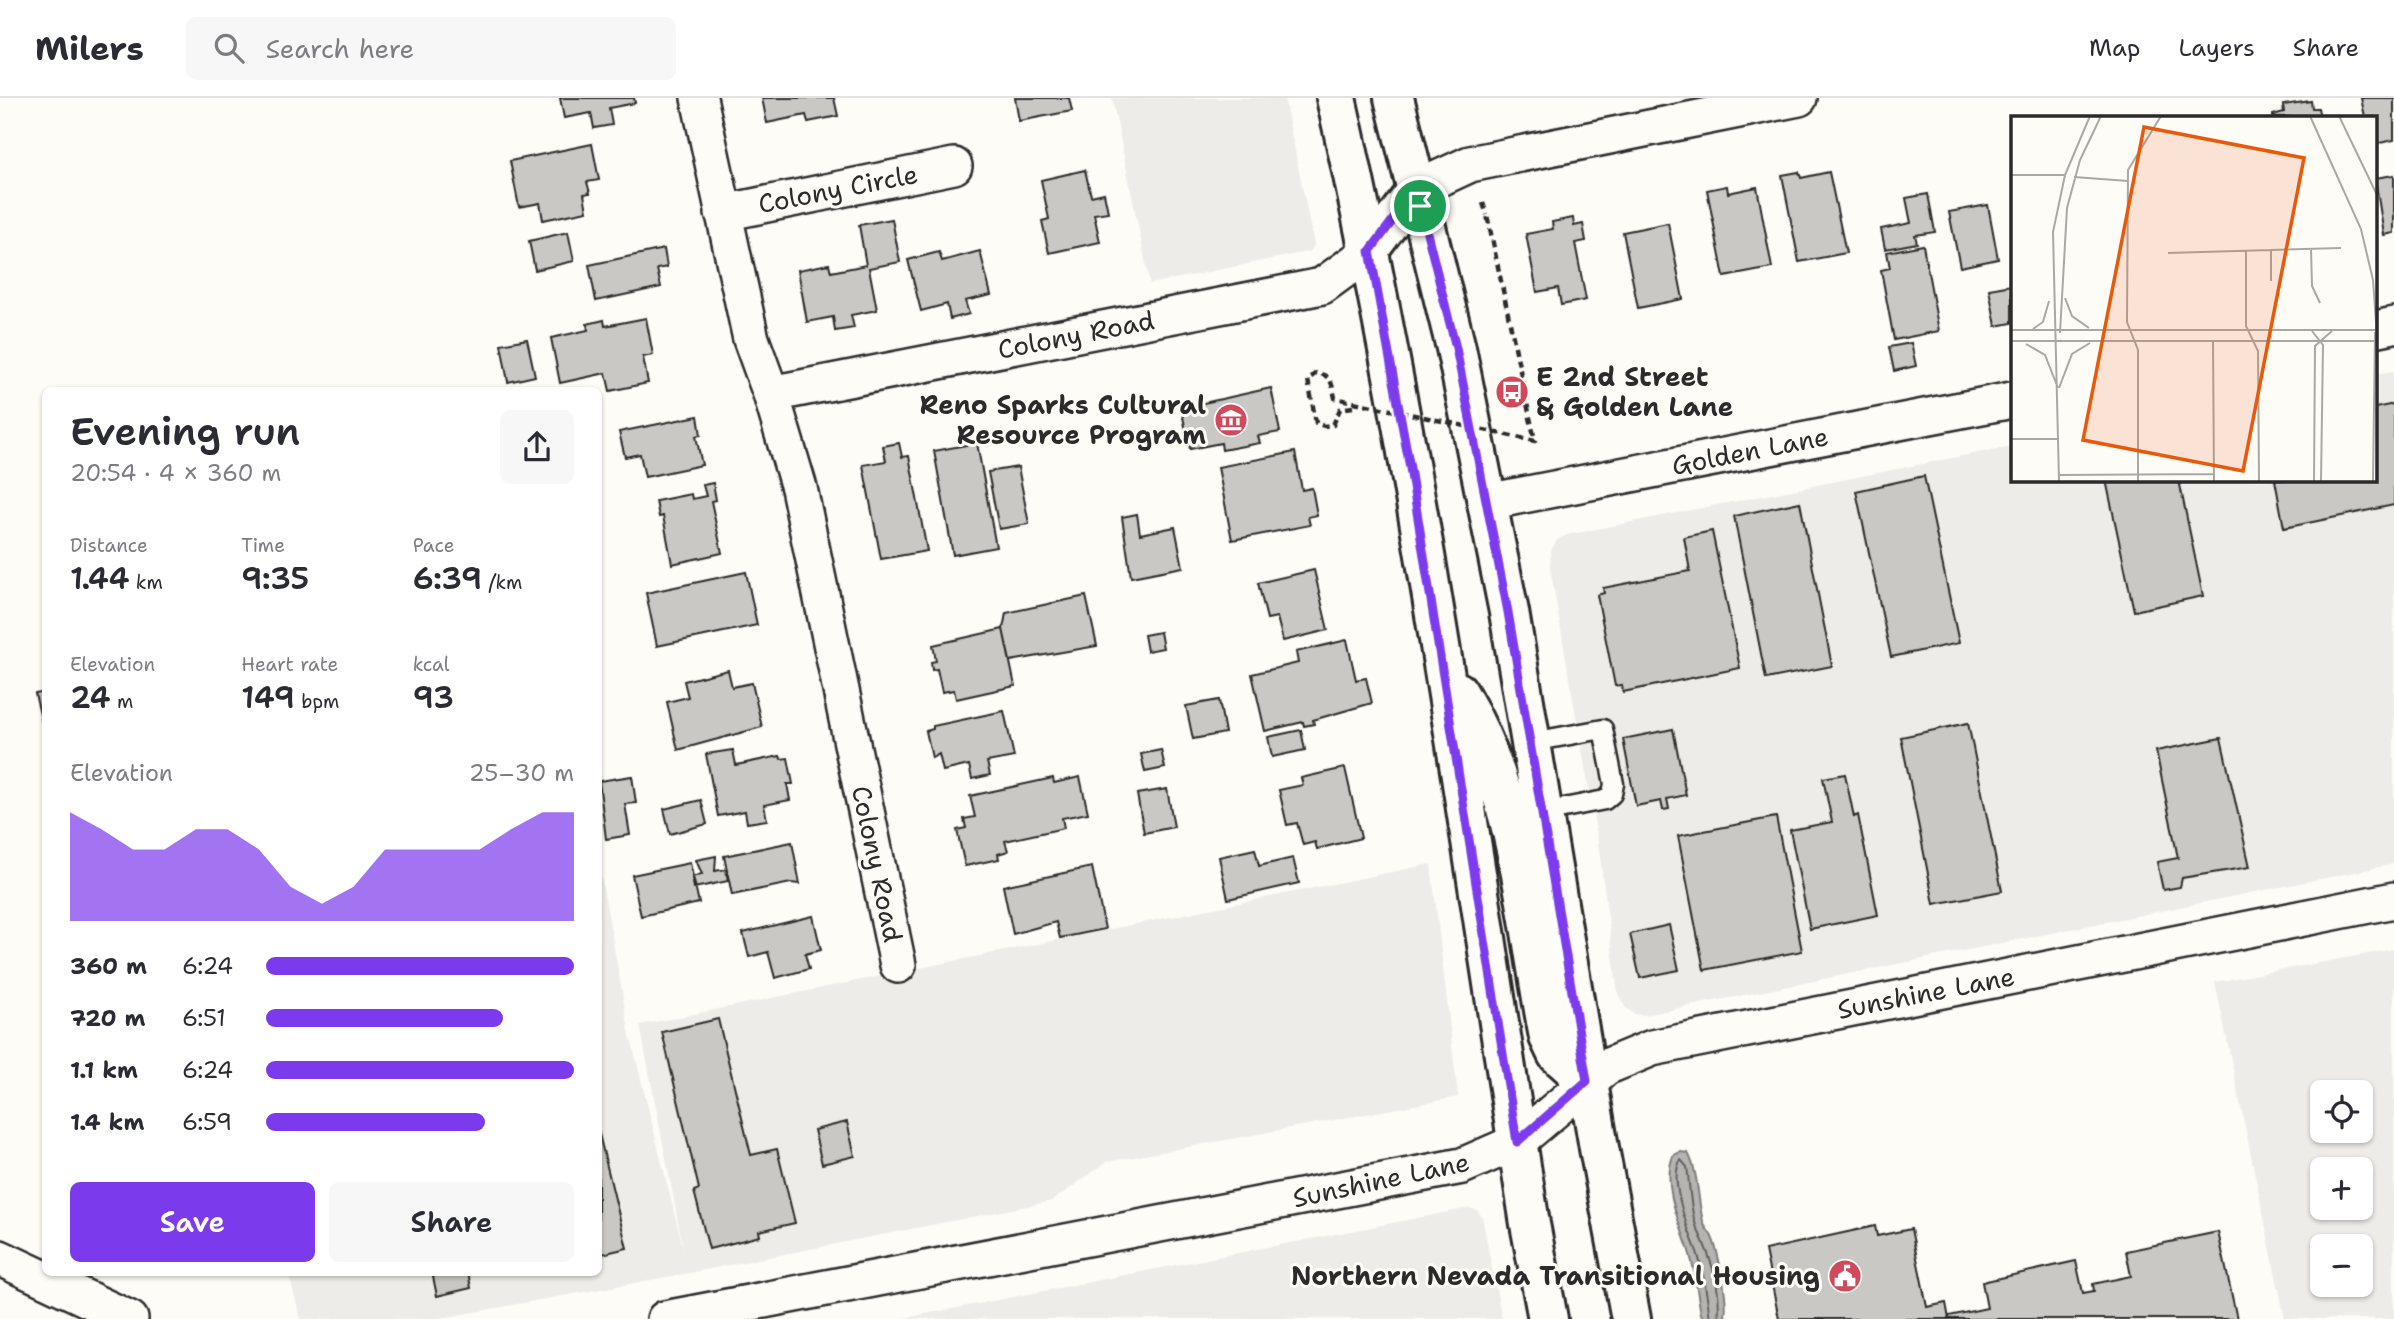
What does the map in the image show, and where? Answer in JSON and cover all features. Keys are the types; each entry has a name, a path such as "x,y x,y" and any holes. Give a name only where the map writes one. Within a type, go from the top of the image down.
{"main road":[{"path":"1336,98 1370,251 1410,468 1517,1142 1548,1319"},
{"path":"1394,98 1456,348 1487,502 1532,742 1587,1081 1631,1319"},
{"path":"1442,666 1467,707 1502,793 1513,836 1549,1037 1557,1054 1587,1081"}],"street":[{"name":"Colony Road","path":"699,98 751,339 772,394 799,488 898,965"},
{"path":"1416,189 1486,160 1799,98"},
{"name":"Colony Circle","path":"723,213 954,166"},
{"name":"Colony Road","path":"772,394 1322,286 1370,251 1416,189"},
{"path":"2376,329 2394,326"},
{"name":"Golden Lane","path":"1487,502 2011,400"},
{"name":"Sunshine Lane","path":"665,1319 1462,1166 1517,1142 1606,1067 1652,1048 2394,900"},
{"path":"0,1258 131,1319"}],"lane":[{"path":"1532,742 1603,729 1614,784 1612,794 1605,800 1543,812"}],"path":[{"path":"1353,407 1339,409 1333,425 1316,423 1308,380 1316,373 1325,374 1330,379 1335,398 1535,441 1483,203"}],"shaded area":[{"path":"1112,98 1284,98 1314,244 1311,251 1150,284"},
{"path":"2394,371 2394,864 1645,1015 1634,1014 1625,1007 1618,994 1598,841 1550,567 1551,550 1557,540 1567,535 2011,446 2011,481 2376,481 2376,374"},
{"path":"1431,864 1458,1097 1107,1162 1052,1201 689,1273 436,1319 301,1319 289,1276 602,1276 602,882 629,1031 684,1252 640,1025"},
{"path":"2394,949 2394,1319 2285,1319 2215,982"},
{"path":"1469,1208 1477,1210 1482,1217 1502,1319 900,1319"}],"water":[{"path":"1680,1152 1688,1153 1692,1161 1704,1223 1717,1252 1724,1290 1724,1319 1705,1319 1701,1314 1692,1264 1676,1215 1669,1179 1673,1156"}],"building":[{"path":"560,98 634,98 635,103 609,108 612,125 594,128 591,113 564,118"},
{"path":"762,98 834,98 838,116 808,122 806,115 767,123"},
{"path":"1015,98 1069,98 1072,111 1019,121"},
{"path":"2361,98 2394,98 2394,140 2376,144 2376,116 2365,116"},
{"path":"2311,101 2312,108 2318,108 2320,116 2273,116 2284,112 2283,105"},
{"path":"592,144 599,180 587,182 590,193 584,194 587,211 543,220 540,203 519,207 510,161"},
{"path":"1085,170 1091,196 1104,193 1108,212 1094,214 1100,242 1049,253 1042,221 1049,219 1041,180"},
{"path":"1799,172 1801,178 1829,172 1846,253 1799,262 1782,175"},
{"path":"2394,175 2394,233 2384,235 2376,178"},
{"path":"1727,186 1728,193 1757,187 1772,268 1724,277 1707,190"},
{"path":"1928,194 1935,232 1915,235 1917,243 1885,249 1881,229 1911,223 1906,198"},
{"path":"1988,205 1998,259 1960,267 1949,212"},
{"path":"1573,218 1574,226 1583,224 1586,241 1575,243 1586,300 1561,305 1558,288 1537,292 1526,234 1553,229 1552,222"},
{"path":"892,219 900,262 869,268 877,310 851,315 854,328 835,331 833,317 807,322 798,270 829,264 831,272 866,265 859,225"},
{"path":"1668,223 1683,299 1638,308 1623,232"},
{"path":"568,232 574,261 535,270 529,241"},
{"path":"1923,245 1939,331 1894,340 1881,270 1890,268 1887,252"},
{"path":"664,249 667,267 657,269 661,287 596,301 589,265"},
{"path":"980,251 991,295 965,301 969,314 950,319 947,304 921,311 908,260 939,252 942,261"},
{"path":"2011,285 2011,323 1996,326 1989,289"},
{"path":"646,318 653,355 643,357 648,383 610,391 606,373 560,383 551,338 588,330 587,324 604,320 605,326"},
{"path":"527,339 535,376 508,382 501,344"},
{"path":"1911,343 1916,366 1894,371 1889,347"},
{"name":"Reno Sparks Cultural Resource Program","path":"1271,388 1280,432 1258,436 1260,443 1222,450 1221,443 1190,449 1181,408"},
{"path":"2394,404 2394,505 2284,528 2275,481 2376,481 2376,408"},
{"path":"698,416 701,435 696,436 702,465 645,477 640,454 625,457 619,432"},
{"path":"899,443 902,457 909,456 927,551 881,559 863,465 886,461 883,446"},
{"path":"977,443 996,547 953,555 934,451"},
{"path":"1295,452 1302,490 1312,488 1317,515 1308,517 1310,525 1232,540 1218,467"},
{"path":"1018,467 1029,524 999,529 988,472"},
{"path":"1924,476 1959,643 1891,657 1856,491"},
{"path":"2106,481 2179,481 2203,596 2134,611"},
{"path":"713,483 716,500 711,501 722,553 672,564 663,516 659,517 656,501 691,494 692,499 706,496 703,485"},
{"path":"1800,502 1832,666 1766,679 1734,516"},
{"path":"1137,514 1140,534 1175,527 1183,567 1131,577 1122,517"},
{"path":"1712,531 1740,668 1623,692 1622,685 1615,686 1597,595 1604,593 1603,588 1690,571 1684,537"},
{"path":"1314,570 1328,630 1283,641 1277,617 1267,619 1258,583"},
{"path":"746,572 757,625 657,646 646,593"},
{"path":"1086,596 1097,646 1010,661 1003,629 1006,613"},
{"path":"1003,629 1015,686 956,699 954,690 942,692 937,669 932,670 931,662 936,661 933,645"},
{"path":"1160,632 1163,648 1147,651 1144,635"},
{"path":"1347,640 1356,680 1366,678 1372,703 1313,720 1314,724 1304,726 1303,722 1265,731 1252,674 1298,663 1296,652"},
{"path":"728,670 732,687 752,683 762,727 678,750 667,702 688,697 684,681"},
{"path":"42,693 42,723 35,694"},
{"path":"1219,700 1225,733 1193,739 1186,706"},
{"path":"1004,711 1014,757 987,762 990,775 972,779 969,765 943,771 939,754 932,758 926,731 933,729 933,726"},
{"path":"1968,723 2002,891 1934,904 1901,737"},
{"path":"1673,729 1686,795 1667,799 1669,809 1663,810 1661,801 1636,806 1623,739"},
{"path":"1301,730 1305,750 1272,757 1268,737"},
{"path":"2221,738 2250,867 2182,878 2180,887 2163,890 2157,862 2178,858 2156,751"},
{"path":"733,750 736,765 780,756 781,759 788,758 793,784 787,784 790,800 764,805 767,820 747,823 745,811 718,816 706,754"},
{"path":"1161,750 1165,768 1145,772 1141,754"},
{"path":"1345,768 1361,838 1317,849 1315,842 1303,845 1297,823 1287,825 1279,790 1303,785 1301,778"},
{"path":"1845,774 1854,817 1858,815 1878,915 1810,929 1790,830 1832,822 1823,778"},
{"path":"632,776 636,803 625,804 630,835 606,839 602,781"},
{"path":"1080,777 1088,813 1062,818 1064,828 1005,841 1008,851 998,854 999,859 965,866 957,830 966,828 964,819 975,817 970,796 1053,778 1054,783"},
{"path":"1167,789 1174,827 1144,833 1137,794"},
{"path":"701,800 707,824 670,834 664,809"},
{"path":"1776,817 1802,951 1704,970 1678,836"},
{"path":"792,842 800,884 791,883 732,895 724,856"},
{"path":"1255,849 1259,866 1293,858 1299,883 1228,899 1219,857"},
{"path":"716,856 715,871 726,869 728,881 694,888 692,877 702,874 696,860"},
{"path":"690,863 699,903 641,916 632,875"},
{"path":"1092,867 1105,929 1060,938 1056,922 1013,934 1003,886"},
{"path":"813,916 821,950 805,954 809,969 775,978 768,952 749,957 743,933"},
{"path":"1669,925 1679,970 1640,978 1630,934"},
{"path":"718,1019 751,1155 777,1149 795,1223 759,1231 760,1236 709,1249 694,1191 699,1189 662,1032"},
{"path":"847,1122 855,1156 822,1164 814,1130"},
{"path":"602,1146 627,1248 602,1254"},
{"name":"Northern Nevada Transitional Housing","path":"1875,1226 1877,1236 1911,1229 1927,1307 1946,1303 1949,1319 1779,1319 1765,1250"},
{"path":"2218,1232 2237,1319 1949,1319 1949,1316 1987,1308 1982,1282 2076,1261 2083,1293 2094,1291 2093,1284 2131,1276 2126,1251"},
{"path":"433,1276 469,1276 471,1288 437,1296"}],"place":[{"name":"E 2nd Street & Golden Lane","path":"1512,392"},
{"name":"Reno Sparks Cultural Resource Program","path":"1231,420"},
{"name":"Northern Nevada Transitional Housing","path":"1845,1276"}],"route":[{"path":"1416,189 1420,206 1456,348 1483,480 1532,742 1587,1081 1517,1142 1410,468 1370,251 1416,189"}]}
